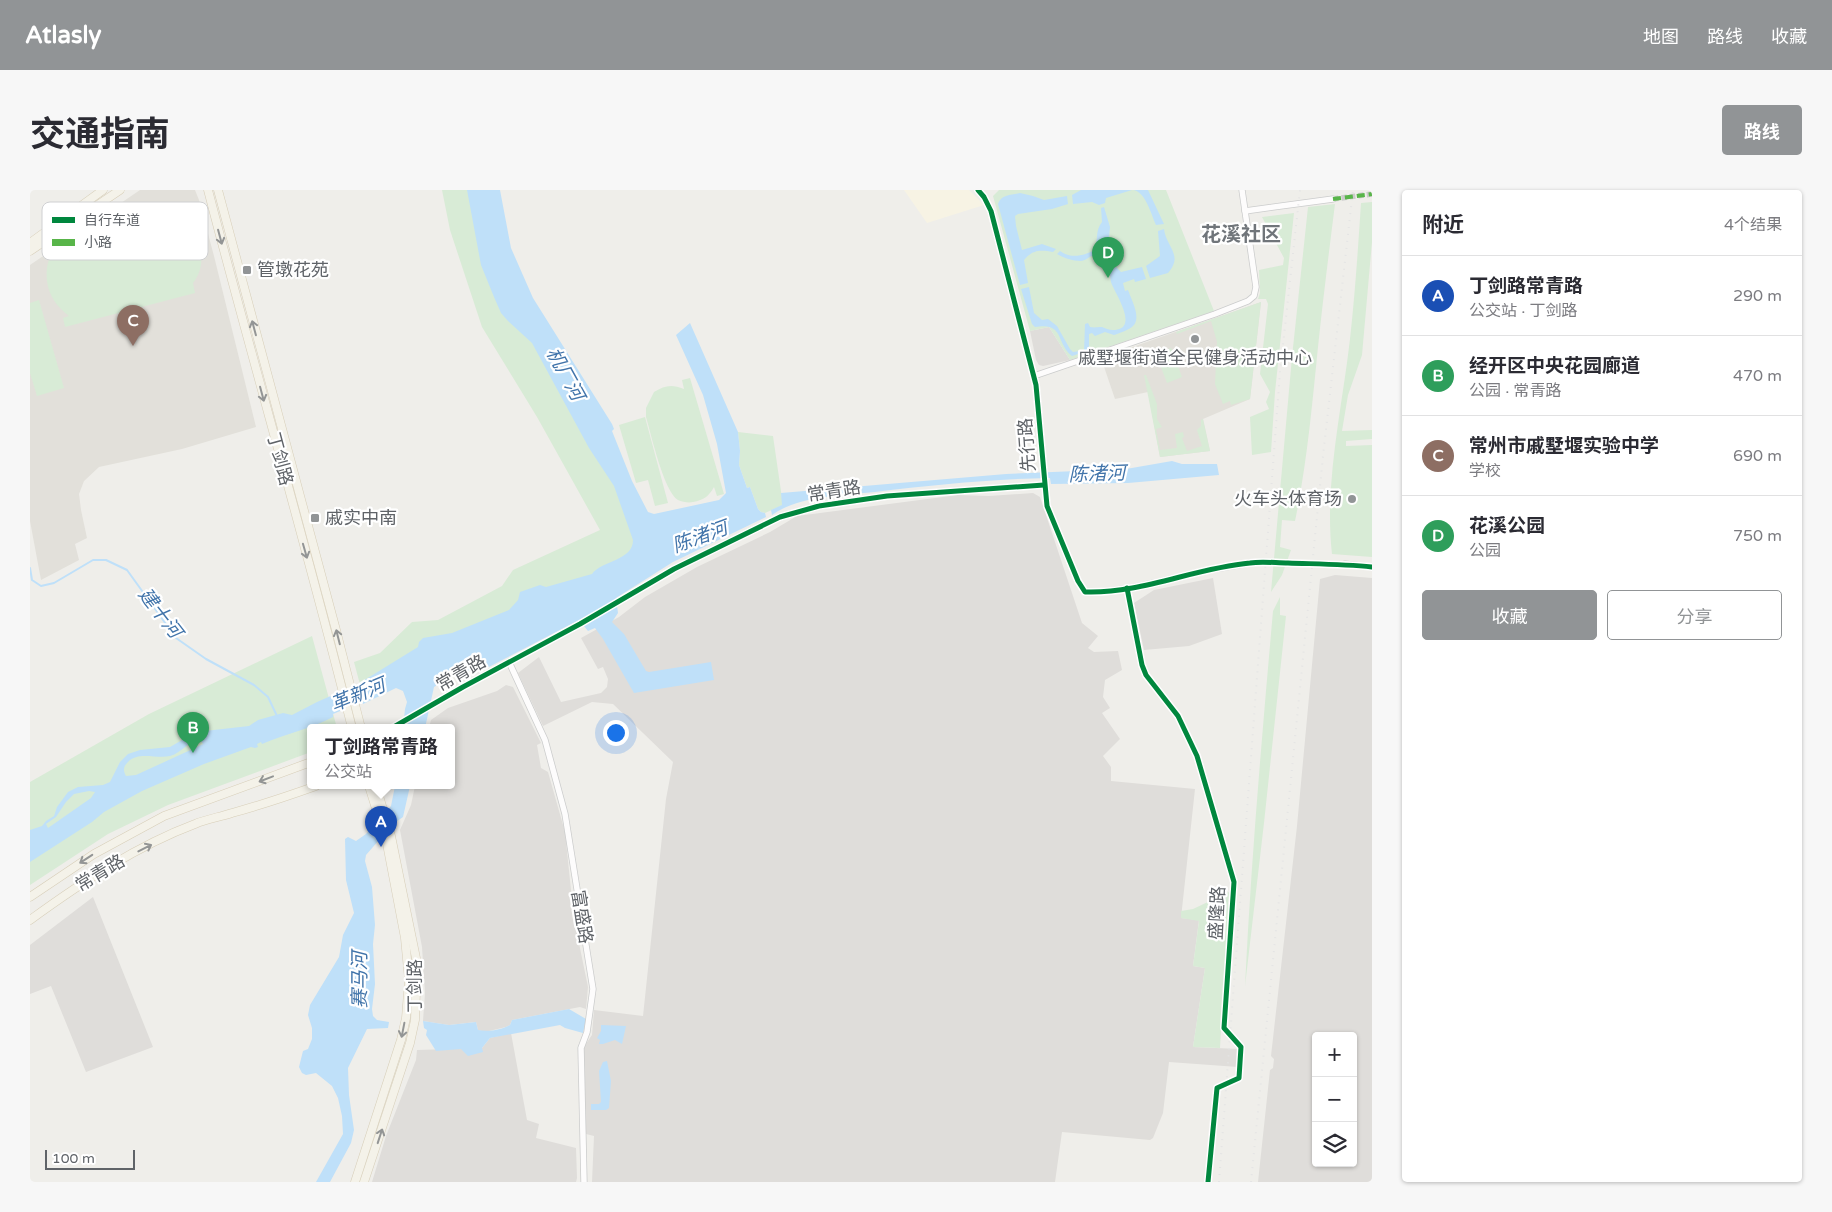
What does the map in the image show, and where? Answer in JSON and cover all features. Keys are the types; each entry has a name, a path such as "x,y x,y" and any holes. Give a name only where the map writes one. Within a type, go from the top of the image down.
{"main road":[{"path":"86,202 103,190"},
{"path":"102,202 120,190"},
{"name":"丁剑路","path":"208,190 245,332 328,630 351,724"},
{"name":"丁剑路","path":"218,190 360,724"},
{"path":"30,243 42,234"},
{"path":"30,251 42,243"},
{"name":"常青路","path":"30,897 94,854 164,816 307,763"},
{"name":"常青路","path":"30,920 86,881 126,857 196,823 308,789"},
{"name":"丁剑路","path":"364,1182 410,1043 415,1020 417,963 391,836 370,789"},
{"name":"丁剑路","path":"355,1182 401,1040 406,1018 409,980 406,938 376,789"}],"street":[{"name":"先行路","path":"978,190 984,197 990,211 1034,376 1047,506 1078,581 1085,592 1127,588 1250,562"},
{"path":"1034,376 1216,314 1248,301 1254,296 1256,287 1242,190"},
{"path":"1245,211 1334,199"},
{"name":"常青路","path":"401,724 682,565 780,517 800,510 888,496 1044,483"},
{"path":"1346,564 1372,567"},
{"name":"盛隆路","path":"1127,588 1142,665 1146,675 1178,716 1197,756 1234,882 1224,1028 1241,1047 1239,1078 1217,1088 1208,1182"},
{"name":"富盛路","path":"509,662 544,740 565,814 593,989 587,1032 580,1048 584,1182"}],"shaded area":[{"path":"140,190 195,190 200,202 122,202"},
{"path":"904,190 969,190 984,205 927,223"},
{"path":"208,234 256,427 182,449 99,467 84,481 79,494 87,538 75,544 79,560 41,580 30,521 30,265 42,257 42,260 208,260"},
{"path":"1261,302 1250,399 1203,419 1210,451 1160,457 1148,392 1115,399 1101,358"},
{"path":"1049,327 1070,360 1043,366 1039,365 1036,360 1030,331"},
{"path":"1033,493 1040,497 1082,623 1098,636 1088,648 1094,652 1118,651 1122,670 1105,680 1103,697 1110,708 1102,713 1120,739 1103,756 1111,767 1111,781 1195,789 1181,918 1199,920 1193,966 1205,968 1193,1047 1239,1049 1238,1067 1169,1062 1163,1113 1153,1138 1150,1140 1062,1132 1055,1182 592,1182 594,1136 586,1134 583,1048 592,1035 594,1010 643,1016 666,799 673,762 613,704 592,702 543,726 518,673 539,657 561,702 601,693 607,687 608,679 603,667 598,669 581,638 619,617 645,597 697,567 770,532 797,516 958,495 989,496"},
{"path":"1335,575 1372,578 1372,1182 1258,1182 1270,1070 1273,1068 1274,1059 1271,1056 1297,826 1320,579"},
{"path":"1213,578 1222,634 1189,646 1144,650 1134,603 1154,590"},
{"path":"506,685 513,687 541,743 537,745 541,768 548,772 565,832 574,919 588,987 586,1009 580,1007 512,1020 510,1025 506,1027 485,1032 478,1030 476,1022 449,1025 423,1021 425,993 422,947 400,830 411,805 414,789 455,789 455,724 430,724 431,720 448,708 497,691"},
{"path":"93,897 153,1047 86,1072 51,986 30,994 30,945"},
{"path":"511,1033 527,1120 539,1124 536,1138 576,1148 576,1182 372,1182 386,1136 416,1060 417,1050 482,1048 490,1038"}],"green space":[{"path":"442,190 477,190 646,547 362,692 354,662 380,653 412,622 438,620 502,586 513,570 600,530 537,417 482,327 450,230"},
{"path":"999,190 1166,190 1214,311 1070,360 1049,327 1030,331 993,196"},
{"name":"火车头体育场","path":"1372,202 1372,242 1362,355 1348,395 1342,431 1372,430 1372,439 1346,441 1346,446 1372,445 1372,557 1332,554 1330,501 1335,446 1350,339 1361,203"},
{"path":"1335,204 1303,478 1295,521 1282,520 1280,547 1291,550 1282,575 1271,592 1292,357 1308,207"},
{"path":"1294,213 1275,392 1271,452 1252,455 1250,417 1269,409 1266,402 1270,392 1260,374 1268,304 1266,299 1258,299 1260,293 1259,270 1283,265 1284,258 1262,217"},
{"path":"49,260 201,260 201,267 193,283 195,293 65,327 63,318 69,316 54,301 50,292 47,281"},
{"path":"39,300 64,388 37,396 30,373 30,303"},
{"path":"1261,302 1250,399 1231,405 1230,401 1223,404 1215,384 1217,342 1211,321 1177,334 1176,332"},
{"path":"1171,348 1182,377 1167,383 1156,354"},
{"path":"1144,375 1146,375 1157,404 1157,419 1162,427 1156,429 1160,450 1177,448 1175,434 1183,432 1184,437 1182,438 1187,451 1202,446 1197,430 1201,426 1201,420 1203,419 1210,451 1160,457"},
{"path":"690,378 724,494 717,496 714,487 706,497 700,500 683,502 673,495 663,475 646,417 646,408 654,392 669,386 684,389 682,380"},
{"path":"645,417 668,503 655,506 648,480 636,483 619,425"},
{"path":"738,432 773,436 783,505 765,513 758,509 750,487 747,488 739,465"},
{"path":"1280,597 1280,615 1286,616 1245,986 1254,845 1273,611"},
{"path":"312,636 336,724 307,724 307,753 168,805 108,834 30,885 30,782 149,714"},
{"path":"1229,892 1220,1048 1193,1047 1205,968 1193,966 1199,921 1181,918 1181,911 1193,909"}],"water":[{"path":"467,190 500,190 511,248 533,298 612,424 614,429 612,431 632,481 648,512 654,514 719,500 726,493 717,444 703,395 676,335 690,323 738,432 739,465 747,488 750,487 758,509 765,513 766,517 673,562 616,598 618,613 612,622 624,634 646,671 711,662 714,680 634,693 595,628 588,631 579,620 483,670 464,672 434,687 426,724 403,724 407,702 403,691 396,688 363,704 362,702 333,714 333,717 317,724 307,724 307,728 262,744 261,742 257,744 258,747 251,747 204,764 142,791 104,812 92,822 30,862 30,830 42,826 54,816 57,807 68,792 78,787 103,785 110,782 120,762 128,754 140,750 170,747 196,732 249,726 258,720 283,713 292,715 358,684 418,647 419,642 423,638 452,633 509,610 518,600 520,592 540,585 546,587 592,574 597,569 628,552 632,547 633,540 614,486 589,448 532,343 501,313 481,265","holes":["200,739 203,744 136,775 126,776 124,767 132,759 142,756 170,756","89,791 95,792 91,798 48,828 46,824 56,817 74,794"]},
{"path":"1081,190 1132,190 1106,198 1105,203 1099,205 1092,202 1073,204 1072,195"},
{"path":"1134,190 1148,190 1164,224 1156,225 1145,199"},
{"path":"1020,193 1044,200 1067,196 1068,204 1015,216 1022,250 1042,244 1056,249 1053,252 1037,251 1027,256 1024,260 1028,283 1020,285 998,204 1004,197"},
{"path":"1104,207 1110,227 1108,247 1113,263 1109,266 1105,261 1096,256 1078,261 1057,254 1060,251 1064,254 1077,256 1095,250 1098,228 1102,222 1101,208"},
{"path":"1164,229 1173,251 1173,267 1168,273 1150,278 1146,266 1160,256 1158,231"},
{"path":"1116,267 1121,272 1142,267 1146,279 1135,282 1134,279 1123,283 1125,291 1128,290 1135,308 1135,323 1129,329 1114,335 1105,332 1095,336 1092,333 1089,334 1089,349 1084,352 1085,324 1088,323 1090,327 1102,327 1113,330 1121,328 1125,324 1124,310 1110,279 1110,270"},
{"path":"1029,287 1034,313 1042,320 1048,319 1057,326 1070,349 1073,352 1080,351 1081,353 1072,356 1063,345 1055,330 1045,326 1035,327 1032,324 1021,289"},
{"name":"陈渚河","path":"1172,461 1182,464 1217,464 1219,475 1128,483 1051,484 1050,478 984,481 836,496 808,500 772,515 771,510 782,505 781,493 1006,474 1126,469"},
{"name":"赛马河","path":"394,789 409,789 403,817 393,824 366,855 365,861 372,887 375,925 373,944 375,984 372,1009 373,1016 377,1020 389,1022 388,1028 367,1029 348,1068 349,1095 354,1130 351,1143 330,1182 316,1182 343,1134 338,1098 332,1086 316,1073 306,1075 302,1073 299,1067 303,1051 308,1049 312,1039 312,1028 308,1015 310,1005 339,957 343,935 354,913 346,880 345,839 348,837 356,841 366,834 391,806"},
{"path":"569,1009 586,1019 583,1033 560,1025 490,1038 482,1048 483,1052 468,1056 461,1049 436,1051 426,1035 427,1030 424,1028 423,1021 449,1025 476,1022 478,1030 490,1031 510,1025 512,1020"},
{"path":"601,1025 626,1026 622,1044 615,1040 599,1044 600,1040 597,1038 601,1031"},
{"path":"607,1061 611,1081 609,1108 606,1110 591,1110 591,1104 599,1104 601,1102 599,1071 603,1062"}],"waterway":[{"name":"建十河","path":"30,568 32,580 41,586 54,583 93,560 106,560 127,570 176,638 206,659 254,685 268,697 277,716"}],"tunnel":[{"path":"1333,199 1372,194"},
{"path":"1250,563 1345,564"}],"railway":[{"path":"1219,1182 1280,372 1300,190"},
{"path":"1251,1182 1323,456 1353,190"}],"marked path":[{"path":"1333,199 1372,194"}],"cycle path":[{"path":"978,190 991,211 1036,385 1047,506 1078,581 1085,592 1127,589 1208,570 1255,562 1372,567"},
{"path":"399,724 580,624 674,569 780,517 819,506 887,496 1044,485"},
{"path":"1127,588 1142,665 1146,675 1178,716 1197,756 1234,882 1224,1028 1241,1047 1239,1078 1217,1088 1208,1182"}],"place":[{"name":"管墩花苑","path":"247,270"},
{"name":"花溪公园","path":"1108,278"},
{"name":"戚墅堰街道全民健身活动中心","path":"1195,339"},
{"name":"常州市戚墅堰实验中学","path":"133,346"},
{"name":"火车头体育场","path":"1352,499"},
{"name":"戚实中南","path":"315,518"},
{"name":"经开区中央花园廊道","path":"193,753"},
{"name":"丁剑路常青路","path":"381,847"}],"district":[{"name":"花溪社区","path":"1241,235"}],"water label":[{"name":"机厂河","path":"565,374"},
{"name":"革新河","path":"358,695"}]}
